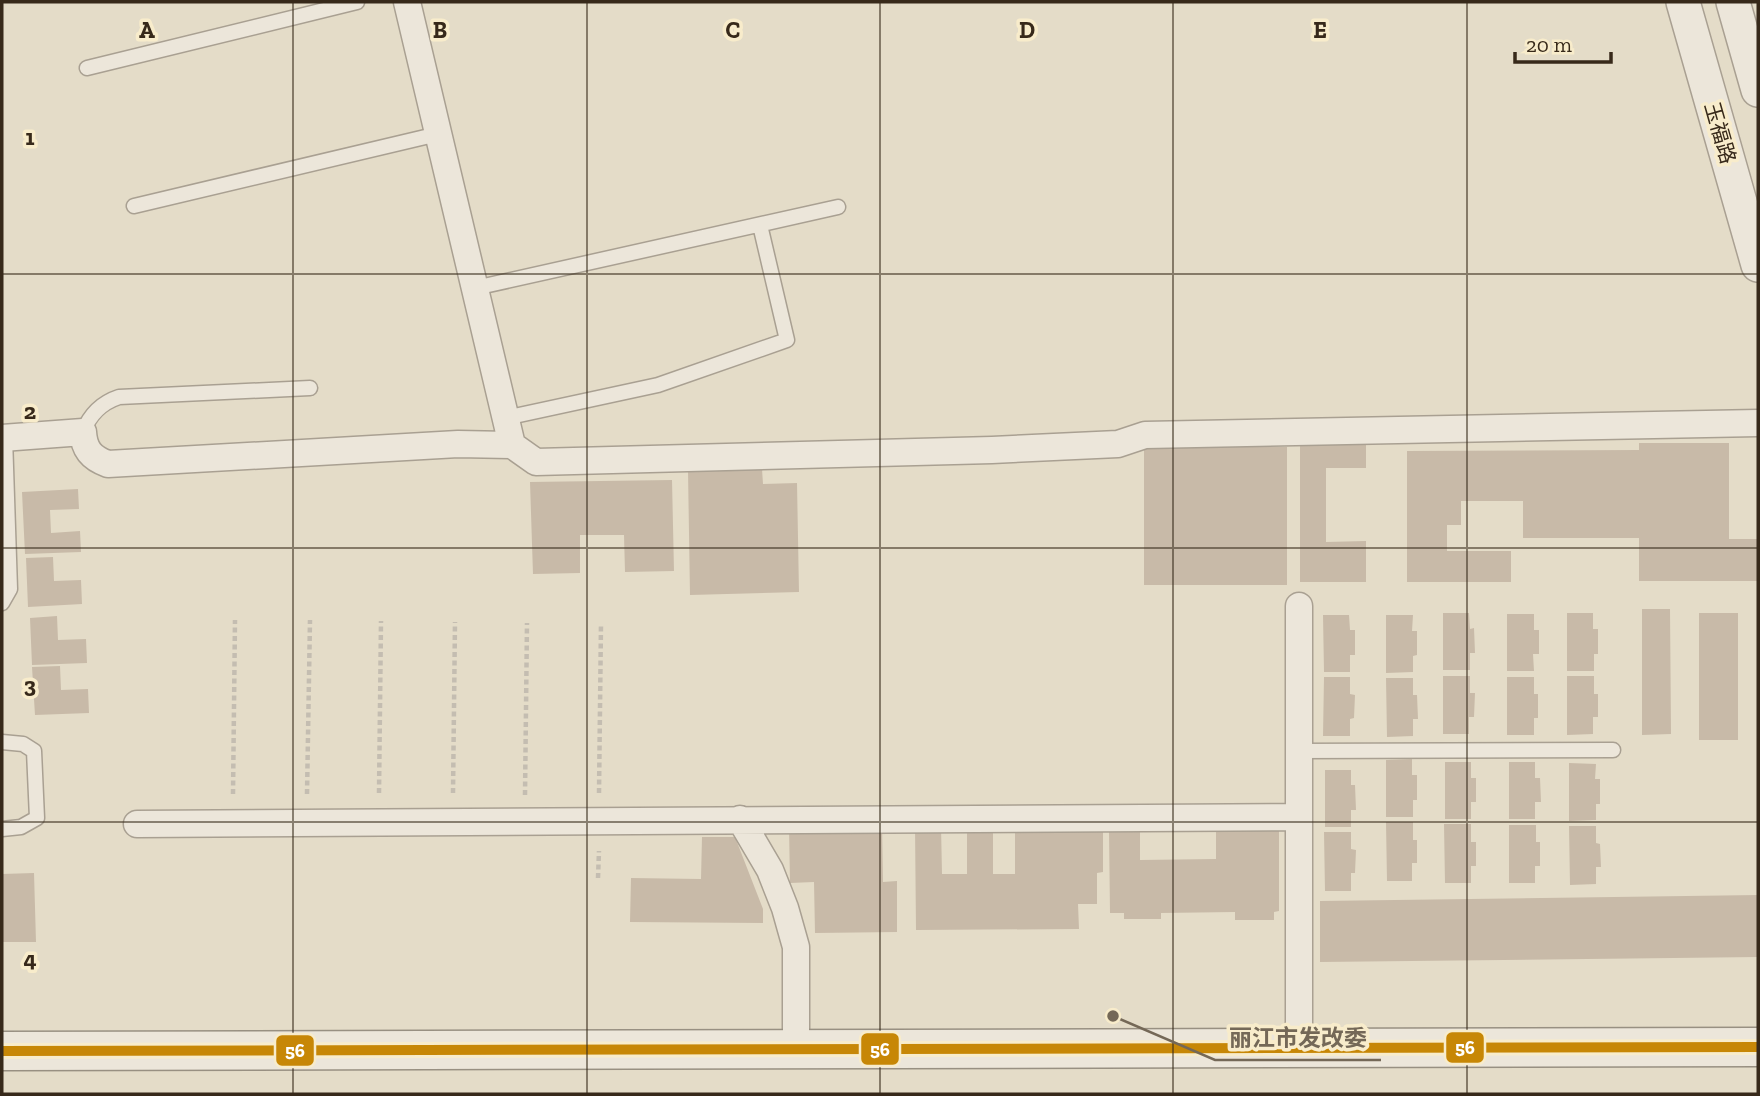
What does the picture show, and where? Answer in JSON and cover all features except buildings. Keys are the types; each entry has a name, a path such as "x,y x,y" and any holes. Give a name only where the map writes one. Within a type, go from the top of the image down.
{"main road":[{"path":"2,1051 1758,1047"}],"street":[{"path":"407,2 512,445"},
{"name":"玉福路","path":"1683,2 1758,265"},
{"path":"1733,2 1758,90"},
{"path":"3,438 83,432 90,454 108,464 458,444 512,445 536,462 992,450 1118,444 1145,435 1758,423"},
{"path":"1299,607 1299,1048"},
{"path":"137,824 1299,817"},
{"path":"740,819 770,870 796,947 796,1049"}],"lane":[{"path":"87,68 357,2"},
{"path":"134,206 438,134"},
{"path":"475,288 838,207"},
{"path":"505,418 658,385 787,340 760,225"},
{"path":"83,432 99,407 119,397 310,388"},
{"path":"2,603 10,589 3,438"},
{"path":"2,742 23,744 34,751 37,818 21,827 2,829"},
{"path":"1299,751 1613,750"}],"path":[{"path":"233,823 235,620"},
{"path":"307,823 310,620"},
{"path":"379,822 381,621"},
{"path":"453,821 455,622"},
{"path":"525,821 527,623"},
{"path":"598,878 601,623"}],"transit line":[{"name":"56","path":"2,1051 1758,1047"}],"place":[{"name":"丽江市发改委","path":"1113,1016"}]}
